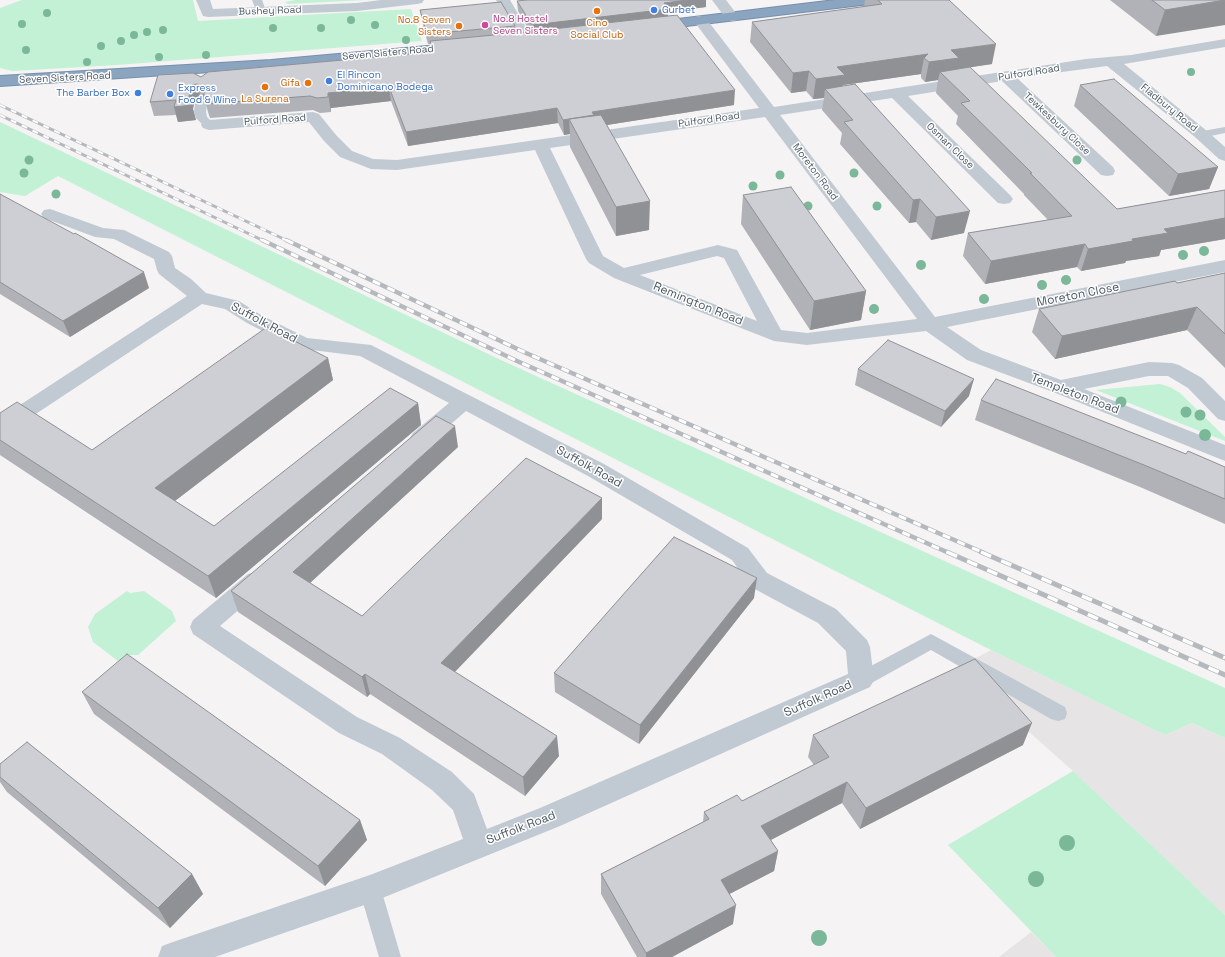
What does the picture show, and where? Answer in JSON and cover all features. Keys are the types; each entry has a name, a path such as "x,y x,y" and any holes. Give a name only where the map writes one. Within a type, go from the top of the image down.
{"highway":[{"path":"640,27 870,0"},
{"path":"511,42 543,39"},
{"name":"Seven Sisters Road","path":"0,81 206,72 472,46"}],"street":[{"name":"Bushey Road","path":"202,0 208,13 259,6 357,7 417,0"},
{"path":"503,0 527,41"},
{"path":"719,0 732,17"},
{"name":"Moreton Road","path":"700,20 930,324"},
{"name":"Pulford Road","path":"209,125 313,117 330,138 346,154 371,164 397,165 897,94 1225,43"},
{"name":"Fladbury Road","path":"1111,61 1201,134 1225,156"},
{"name":"Tewkesbury Close","path":"1006,77 1107,170"},
{"name":"Osman Close","path":"897,94 1004,198"},
{"name":"Remington Road","path":"540,144 595,259 621,274 774,334 807,339 930,324"},
{"name":"Suffolk Road","path":"50,214 101,233 118,234 163,256 166,270 184,283 199,297 232,305 254,319 303,344 364,350 596,470 740,554 759,580 827,616 858,647 861,680 557,814 370,889 173,957"},
{"path":"621,274 718,250 731,254 774,334"},
{"name":"Moreton Close","path":"930,324 1225,266"},
{"path":"0,428 199,297"},
{"name":"Templeton Road","path":"930,324 974,355 1060,387 1225,453"},
{"path":"1060,387 1149,370 1172,370 1195,382 1225,414"},
{"path":"405,453 465,401"},
{"path":"274,565 202,627 348,725 391,746 442,781 464,803 479,845"}],"lane":[{"path":"201,103 200,112 202,118 209,125"},
{"path":"1201,134 1225,130"},
{"path":"861,680 931,641 1058,713"},
{"path":"370,889 390,957"}],"shaded area":[{"path":"991,650 1165,735 1192,723 1225,738 1225,915 1073,771 957,668"},
{"path":"1031,932 1056,957 999,957"}],"green space":[{"path":"22,0 193,0 198,21 411,9 422,41 117,65 12,71 0,68 0,8"},
{"path":"295,0 365,0 287,4 285,2"},
{"path":"0,122 503,361 1225,688 1225,738 1192,723 1165,735 991,650 58,176 25,196 0,192"},
{"path":"1160,384 1170,387 1180,393 1225,437 1225,441 1096,390"},
{"path":"127,591 130,593 144,591 172,611 176,621 138,655 125,655 118,661 93,642 88,627 95,614"},
{"path":"1073,771 1225,915 1225,957 1056,957 948,845"}],"building":[{"path":"687,0 664,3 669,9 532,25 517,1"},
{"path":"878,0 949,0 996,44 951,50 959,58 929,62 924,58 928,54 837,67 845,75 816,79 809,71 793,73 752,22 882,4"},
{"path":"1152,0 1225,0 1165,10"},
{"path":"501,2 515,26 427,34 420,10"},
{"path":"677,15 735,90 592,112 594,115 563,120 557,108 406,132 389,87 328,93 328,97 317,98 310,96 207,104 204,97 204,87 197,84 192,85 190,88 189,98 192,105 174,107 176,100 150,102 158,75 193,73 201,77 208,72 433,52 430,41"},
{"path":"970,67 1117,209 1225,190 1225,218 1164,229 1168,233 1132,239 1133,241 1088,249 1085,244 991,261 968,233 1072,216 1030,173 1032,173 961,103 970,101 940,72"},
{"path":"1114,79 1218,167 1178,174 1080,85"},
{"path":"855,84 970,211 936,217 920,199 913,200 844,122 853,120 825,89"},
{"path":"601,115 650,201 616,207 569,119"},
{"path":"791,187 866,291 814,301 743,195"},
{"path":"0,194 74,234 75,233 144,272 63,321 0,282"},
{"path":"1225,273 1225,334 1197,307 1062,336 1039,309 1175,281 1177,283"},
{"path":"267,327 328,358 155,488 214,526 390,388 418,403 208,576 0,440 0,413 17,402 92,450"},
{"path":"888,340 974,379 945,411 858,369"},
{"path":"996,379 1186,454 1188,451 1225,467 1225,499 981,400"},
{"path":"436,416 455,426 293,572 362,616 526,458 602,498 441,663 557,736 523,777 365,674 362,677 231,591"},
{"path":"674,537 757,578 640,725 554,673"},
{"path":"127,654 360,820 318,866 82,692"},
{"path":"975,659 1032,723 866,808 847,782 761,826 778,851 721,880 736,905 646,953 601,874 709,819 704,812 737,795 742,801 829,757 813,735"},
{"path":"27,742 192,874 158,908 0,777 0,764"}],"railway":[{"path":"0,105 288,241"},
{"path":"0,115 264,241"},
{"path":"262,240 517,361 949,553"},
{"path":"286,240 526,353 984,553"},
{"path":"947,552 1225,675"},
{"path":"981,552 1225,658"}],"place":[{"name":"Gurbet","path":"654,10"},
{"name":"Cino Social Club","path":"597,11"},
{"name":"No.8 Hostel Seven Sisters","path":"485,25"},
{"name":"No.8 Seven Sisters","path":"459,26"},
{"name":"El Rincon Dominicano Bodega","path":"329,81"},
{"name":"Gifa","path":"308,83"},
{"name":"La Surena","path":"265,87"},
{"name":"The Barber Box","path":"138,93"},
{"name":"Express Food & Wine","path":"170,94"}]}
